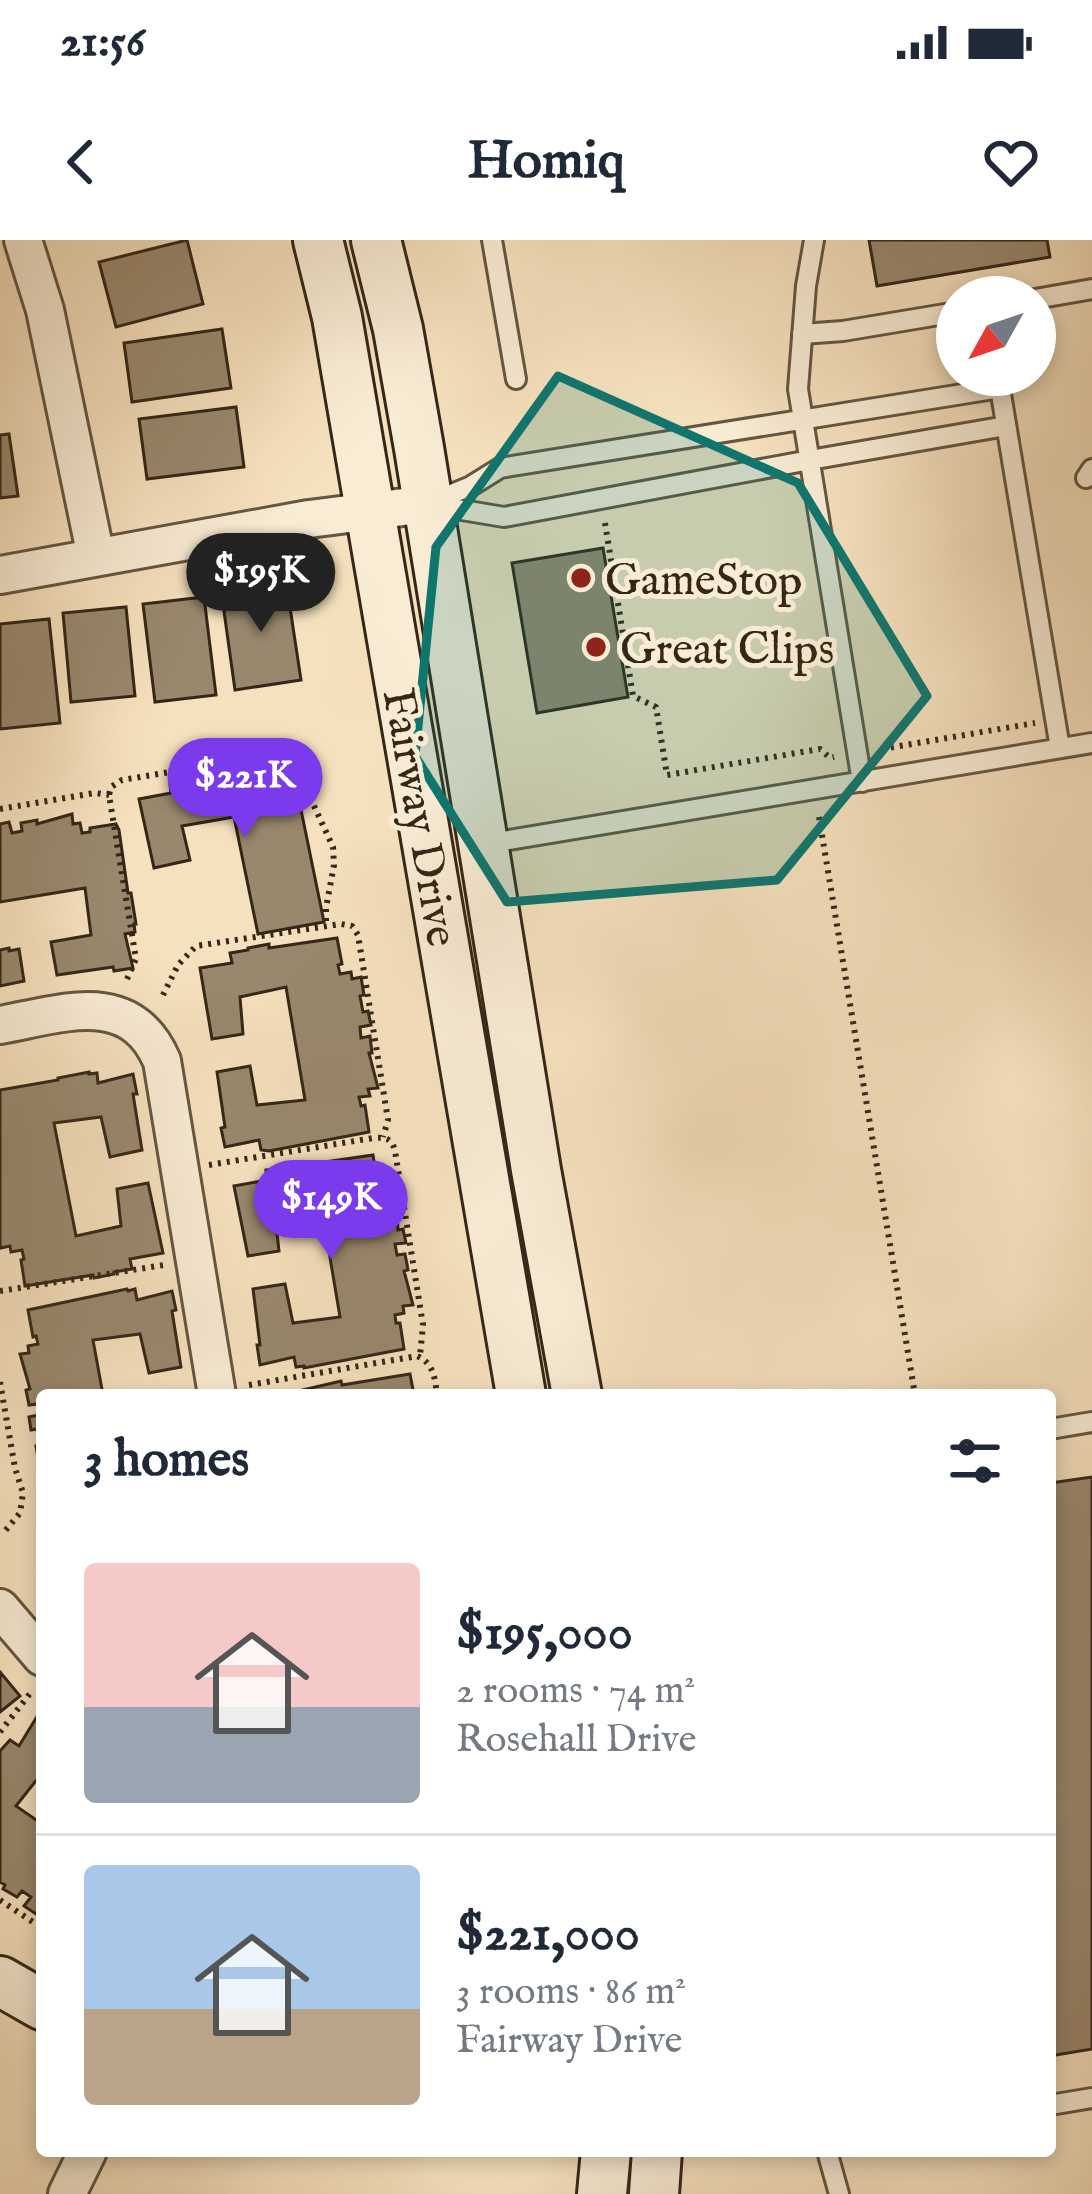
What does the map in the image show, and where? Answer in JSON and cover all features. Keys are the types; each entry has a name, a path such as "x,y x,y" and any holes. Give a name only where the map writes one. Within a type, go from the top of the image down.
{"main road":[{"name":"Fairway Drive","path":"318,240 337,316 520,1389"},
{"name":"Fairway Drive","path":"376,240 398,328 576,1389"},
{"path":"465,1065 512,1185 550,1389"},
{"path":"0,1981 36,2002"},
{"path":"602,2194 605,2157"},
{"path":"655,2194 657,2157"}],"street":[{"path":"23,240 45,310 96,557"},
{"path":"0,575 428,504"},
{"path":"0,1025 109,1011 136,1024 154,1044 162,1061 232,1389"},
{"path":"0,1608 36,1672"},
{"path":"67,2194 85,2157"}],"lane":[{"path":"492,240 516,379"},
{"path":"814,240 798,388 862,782"},
{"path":"1056,296 1092,290"},
{"path":"802,334 936,316"},
{"path":"428,504 500,468 1000,388 1060,748"},
{"path":"428,504 504,517 1006,427"},
{"path":"485,844 1092,743"},
{"path":"1056,1428 1092,1422"},
{"path":"1056,2104 1092,2098"},
{"path":"829,2157 839,2194"}],"path":[{"path":"605,524 633,696 656,707 668,775 820,749 830,758 1055,720"},
{"path":"127,979 136,958 109,795 111,787 122,780 265,755 284,756 297,769 334,848 326,926"},
{"path":"0,809 95,793 109,795"},
{"path":"819,817 914,1389"},
{"path":"163,995 178,965 196,946 348,924 358,934 388,1120 383,1137"},
{"path":"208,1165 383,1137 391,1141 424,1325 420,1356"},
{"path":"0,1291 167,1265"},
{"path":"238,1389 420,1356"},
{"path":"420,1356 432,1368 436,1389"},
{"path":"0,1382 23,1493 20,1514 5,1531"},
{"path":"0,1732 36,1676"},
{"path":"0,1900 36,1924"}],"highlighted area":[{"path":"558,376 798,483 927,696 777,880 507,902 415,756 436,547"}],"building":[{"path":"187,240 203,304 116,327 99,262"},
{"path":"869,240 1047,240 1050,257 877,286"},
{"path":"222,329 231,388 132,402 124,343"},
{"path":"236,407 244,467 147,479 139,419"},
{"path":"9,434 18,496 0,498 0,435"},
{"path":"603,548 628,697 537,713 512,563"},
{"path":"286,581 301,680 235,690 221,590"},
{"path":"204,597 216,695 155,702 143,604"},
{"path":"126,607 135,696 71,702 63,613"},
{"path":"49,619 60,723 0,729 0,624"},
{"path":"281,764 287,798 298,795 324,922 258,934 234,817 182,826 190,860 154,868 139,799 171,793 170,785"},
{"path":"72,814 73,824 80,823 82,833 116,824 119,830 136,924 135,932 125,934 133,968 57,975 51,942 91,935 85,888 0,902 0,824 9,822 12,833 22,831 21,823 37,820 37,824"},
{"path":"337,938 340,974 361,977 363,1012 368,1011 371,1025 360,1027 361,1038 370,1036 378,1088 368,1089 370,1096 359,1097 369,1132 269,1151 261,1150 259,1140 225,1147 217,1072 250,1066 257,1105 305,1100 286,987 240,997 243,1034 212,1039 200,968 232,963 230,953 248,948"},
{"path":"19,949 24,981 0,986 0,950"},
{"path":"97,1073 98,1083 133,1074 142,1150 110,1157 101,1117 54,1123 76,1236 121,1226 117,1189 148,1183 163,1253 130,1259 132,1269 114,1274 25,1286 22,1250 11,1252 10,1246 1,1248 0,1244 0,1090"},
{"path":"373,1155 375,1191 396,1194 398,1230 403,1229 406,1243 395,1244 397,1255 405,1254 408,1270 404,1271 413,1305 403,1306 404,1313 395,1315 404,1349 304,1368 296,1367 294,1357 260,1365 253,1289 285,1284 293,1323 340,1317 321,1204 275,1214 279,1251 248,1256 234,1186 267,1180 266,1170 283,1165"},
{"path":"127,1289 135,1289 137,1300 172,1291 181,1367 149,1373 140,1334 93,1340 102,1389 36,1389 36,1404 29,1405 26,1390 30,1389 20,1354 38,1344 28,1310"},
{"path":"410,1374 413,1389 307,1389 341,1381 342,1385"},
{"path":"1092,1477 1092,2049 1056,2055 1056,1482"},
{"path":"0,1672 20,1696 0,1712"},
{"path":"36,1718 36,1781 16,1806 36,1820 36,1914 24,1906 31,1897 22,1891 17,1897 0,1882 0,1751 10,1740 19,1746"}],"place":[{"name":"GameStop","path":"581,578"},
{"name":"Great Clips","path":"596,647"}]}
